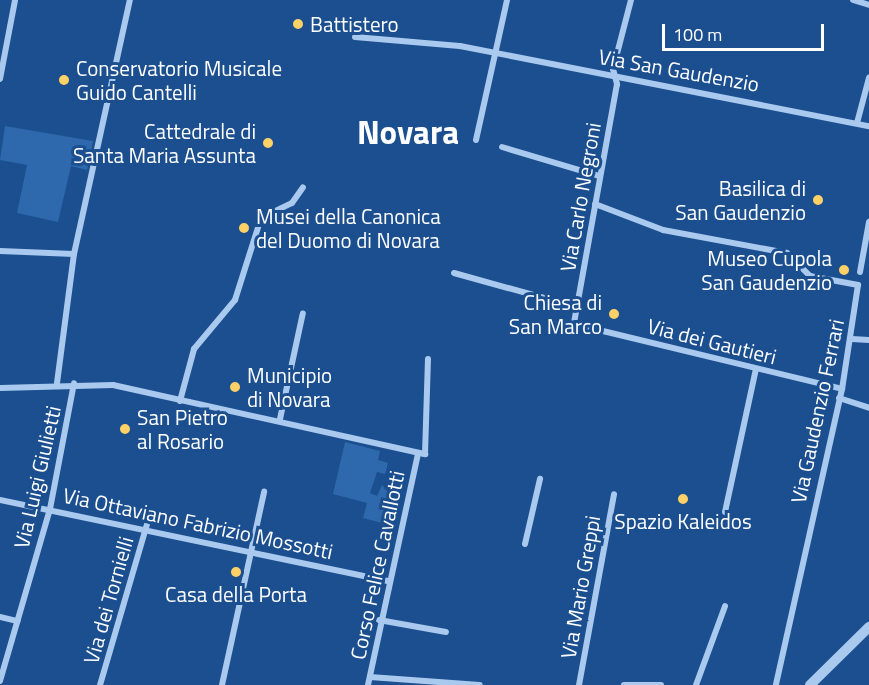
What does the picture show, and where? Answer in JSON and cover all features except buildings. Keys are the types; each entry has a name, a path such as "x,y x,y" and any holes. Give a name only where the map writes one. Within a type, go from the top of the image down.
{"street":[{"path":"0,79 15,0"},
{"path":"57,383 74,254 130,0"},
{"path":"476,140 507,0"},
{"name":"Via Carlo Negroni","path":"574,324 617,84 614,75 631,0"},
{"path":"853,0 869,4"},
{"name":"Via San Gaudenzio","path":"355,37 444,43 869,126"},
{"path":"857,123 869,78"},
{"path":"502,147 599,176"},
{"path":"180,401 194,349 235,300 261,218 292,203 303,187"},
{"name":"Via Gaudenzio Ferrari","path":"595,204 663,230 787,253 810,276 858,285 852,339 805,544 780,684"},
{"path":"860,272 869,222"},
{"path":"0,251 74,254"},
{"path":"454,273 577,307"},
{"path":"280,419 303,313"},
{"name":"Via dei Gautieri","path":"574,324 842,389"},
{"path":"852,339 869,340"},
{"name":"Corso Felice Cavallotti","path":"368,685 388,581 422,453 428,359"},
{"path":"725,512 756,369"},
{"path":"0,388 57,383 113,385 270,422 280,419 422,453"},
{"name":"Via Luigi Giulietti","path":"0,681 50,509 75,383"},
{"path":"839,398 869,408"},
{"path":"525,544 540,479"},
{"path":"222,685 264,492"},
{"name":"Via Mario Greppi","path":"579,685 614,494"},
{"name":"Via Ottaviano Fabrizio Mossotti","path":"0,500 147,525 388,581"},
{"name":"Via dei Tornielli","path":"100,685 147,525"},
{"path":"696,685 725,606"},
{"path":"0,617 18,621"},
{"path":"379,620 446,632"},
{"path":"810,685 869,627"},
{"path":"370,676 480,685"},
{"path":"624,685 661,685"}],"shaded area":[{"path":"5,126 93,141 87,170 71,166 58,222 17,213 27,165 0,160"},
{"path":"345,442 380,451 378,460 388,463 385,474 377,472 370,493 377,496 382,485 388,492 382,523 363,518 367,503 333,494"}],"place":[{"name":"Battistero","path":"298,24"},
{"name":"Conservatorio Musicale Guido Cantelli","path":"64,80"},
{"name":"Cattedrale di Santa Maria Assunta","path":"268,143"},
{"name":"Basilica di San Gaudenzio","path":"818,200"},
{"name":"Musei della Canonica del Duomo di Novara","path":"244,228"},
{"name":"Museo Cupola San Gaudenzio","path":"844,270"},
{"name":"Chiesa di San Marco","path":"614,314"},
{"name":"Municipio di Novara","path":"235,387"},
{"name":"San Pietro al Rosario","path":"125,429"},
{"name":"Spazio Kaleidos","path":"683,499"},
{"name":"Casa della Porta","path":"236,572"}],"district":[{"name":"Novara","path":"408,133"}]}
